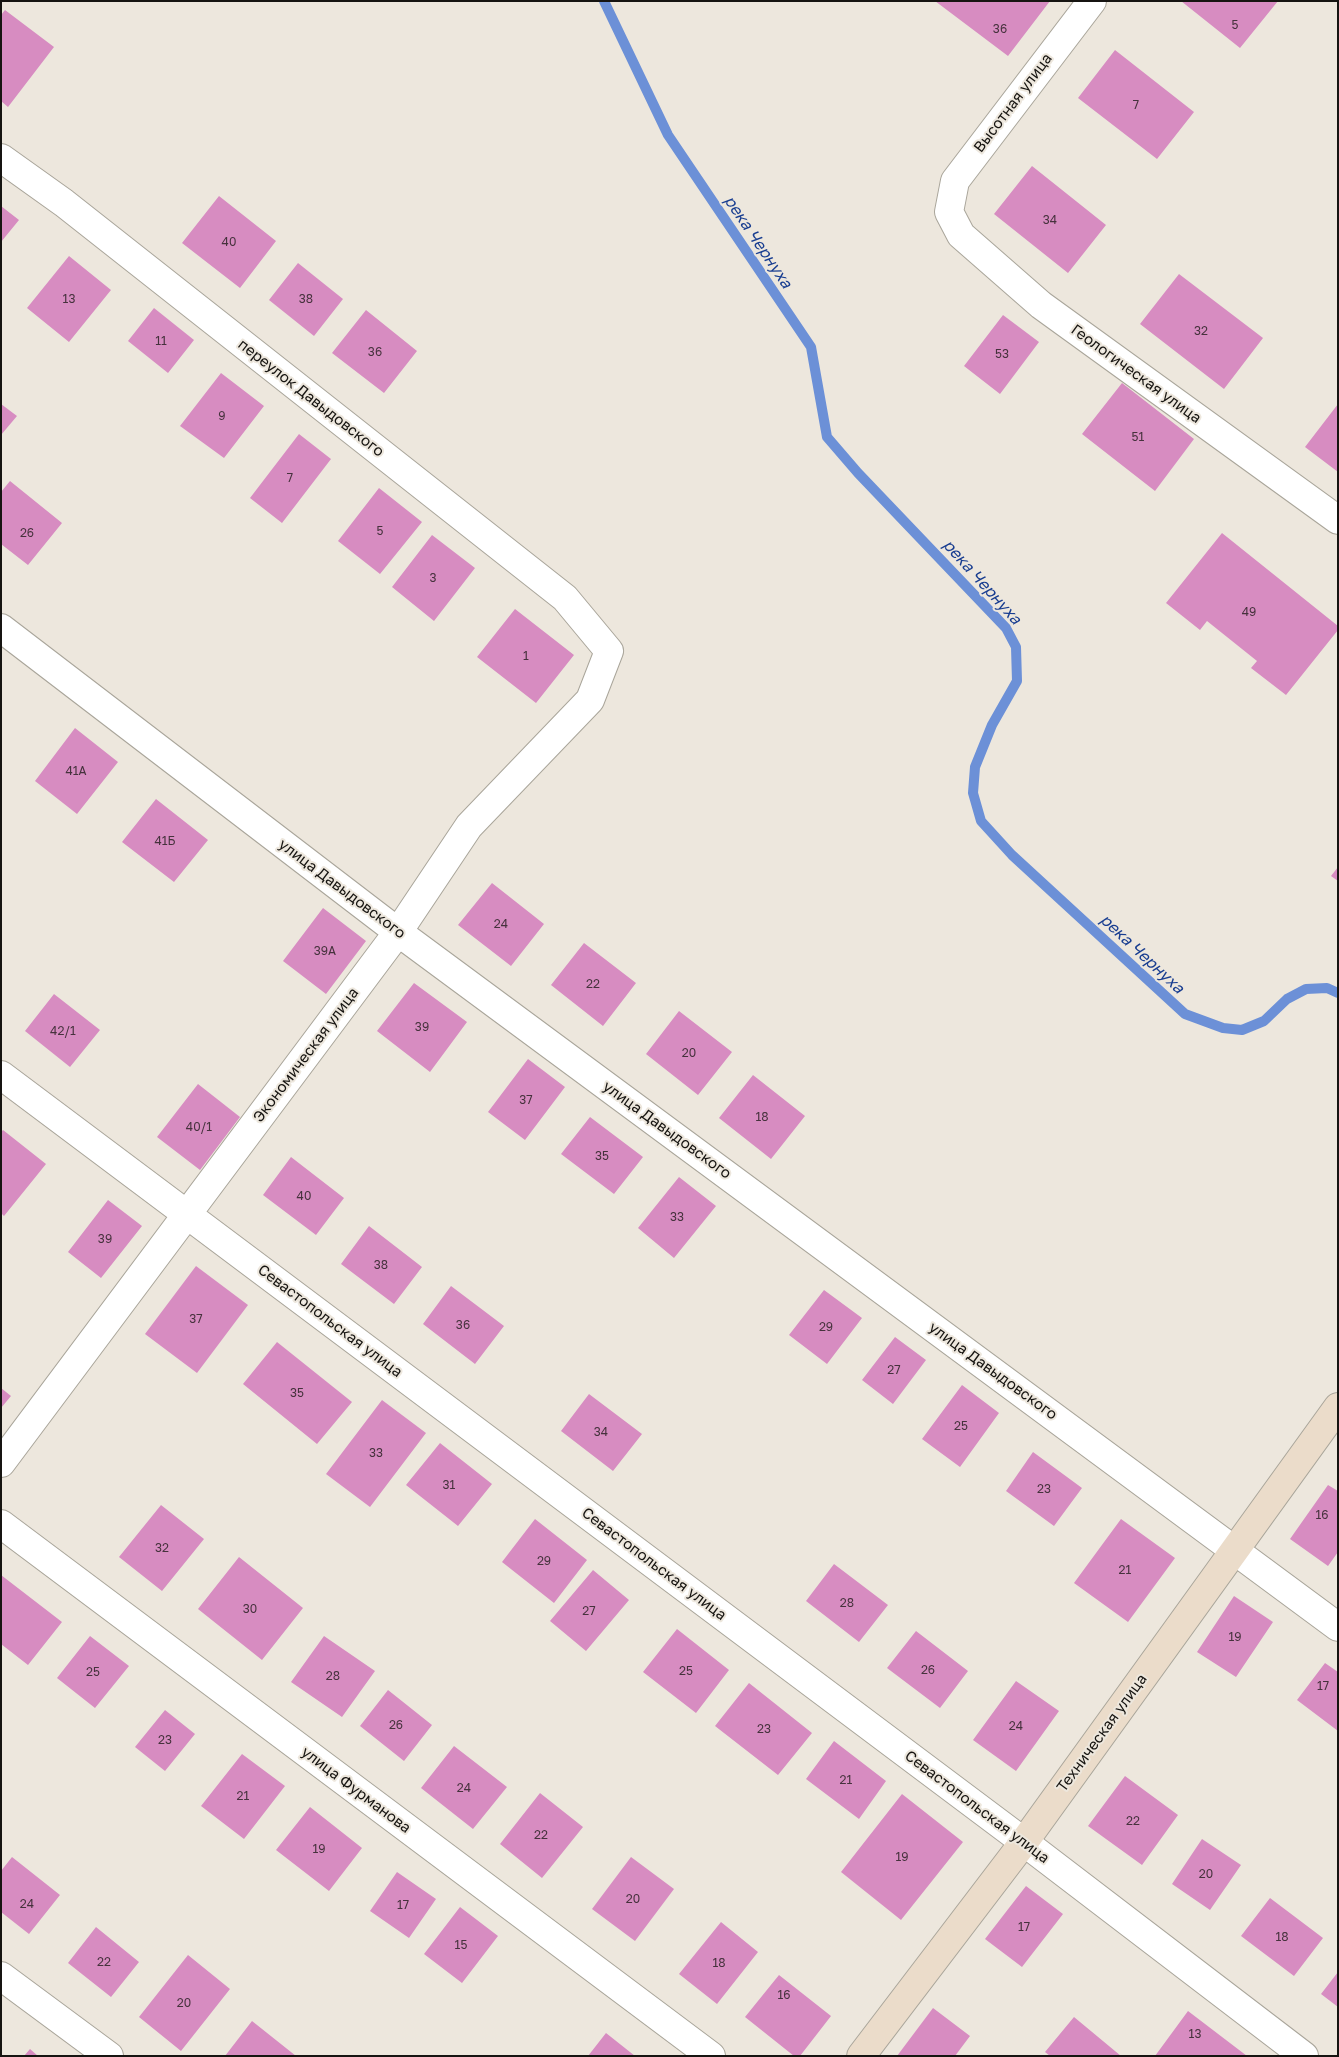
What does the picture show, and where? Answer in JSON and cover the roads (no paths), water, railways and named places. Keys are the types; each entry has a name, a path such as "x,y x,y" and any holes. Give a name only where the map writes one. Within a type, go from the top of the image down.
{"street":[{"name":"Высотная улица","path":"949,212 955,182 1092,1"},
{"name":"переулок Давыдовского","path":"1,158 64,203 565,598 609,651"},
{"name":"Геологическая улица","path":"949,212 961,235 1041,305 1338,520"},
{"name":"улица Давыдовского","path":"1,628 398,932 1338,1627"},
{"name":"Экономическая улица","path":"1,1463 398,932 469,826 590,700 609,651"},
{"name":"Севастопольская улица","path":"1,1075 1024,1842 1304,2056"},
{"name":"Техническая улица","path":"861,2056 1024,1842 1338,1407"},
{"name":"улица Фурманова","path":"1,1524 712,2056"},
{"path":"1,1976 109,2056"}],"waterway":[{"name":"река Чернуха","path":"604,1 668,135 811,347 827,437 858,473 1006,628 1016,647 1017,681 992,725 975,767 973,793 981,821 1012,855 1185,1014 1223,1028 1242,1030 1264,1021 1287,999 1306,989 1327,988 1338,993"}]}
